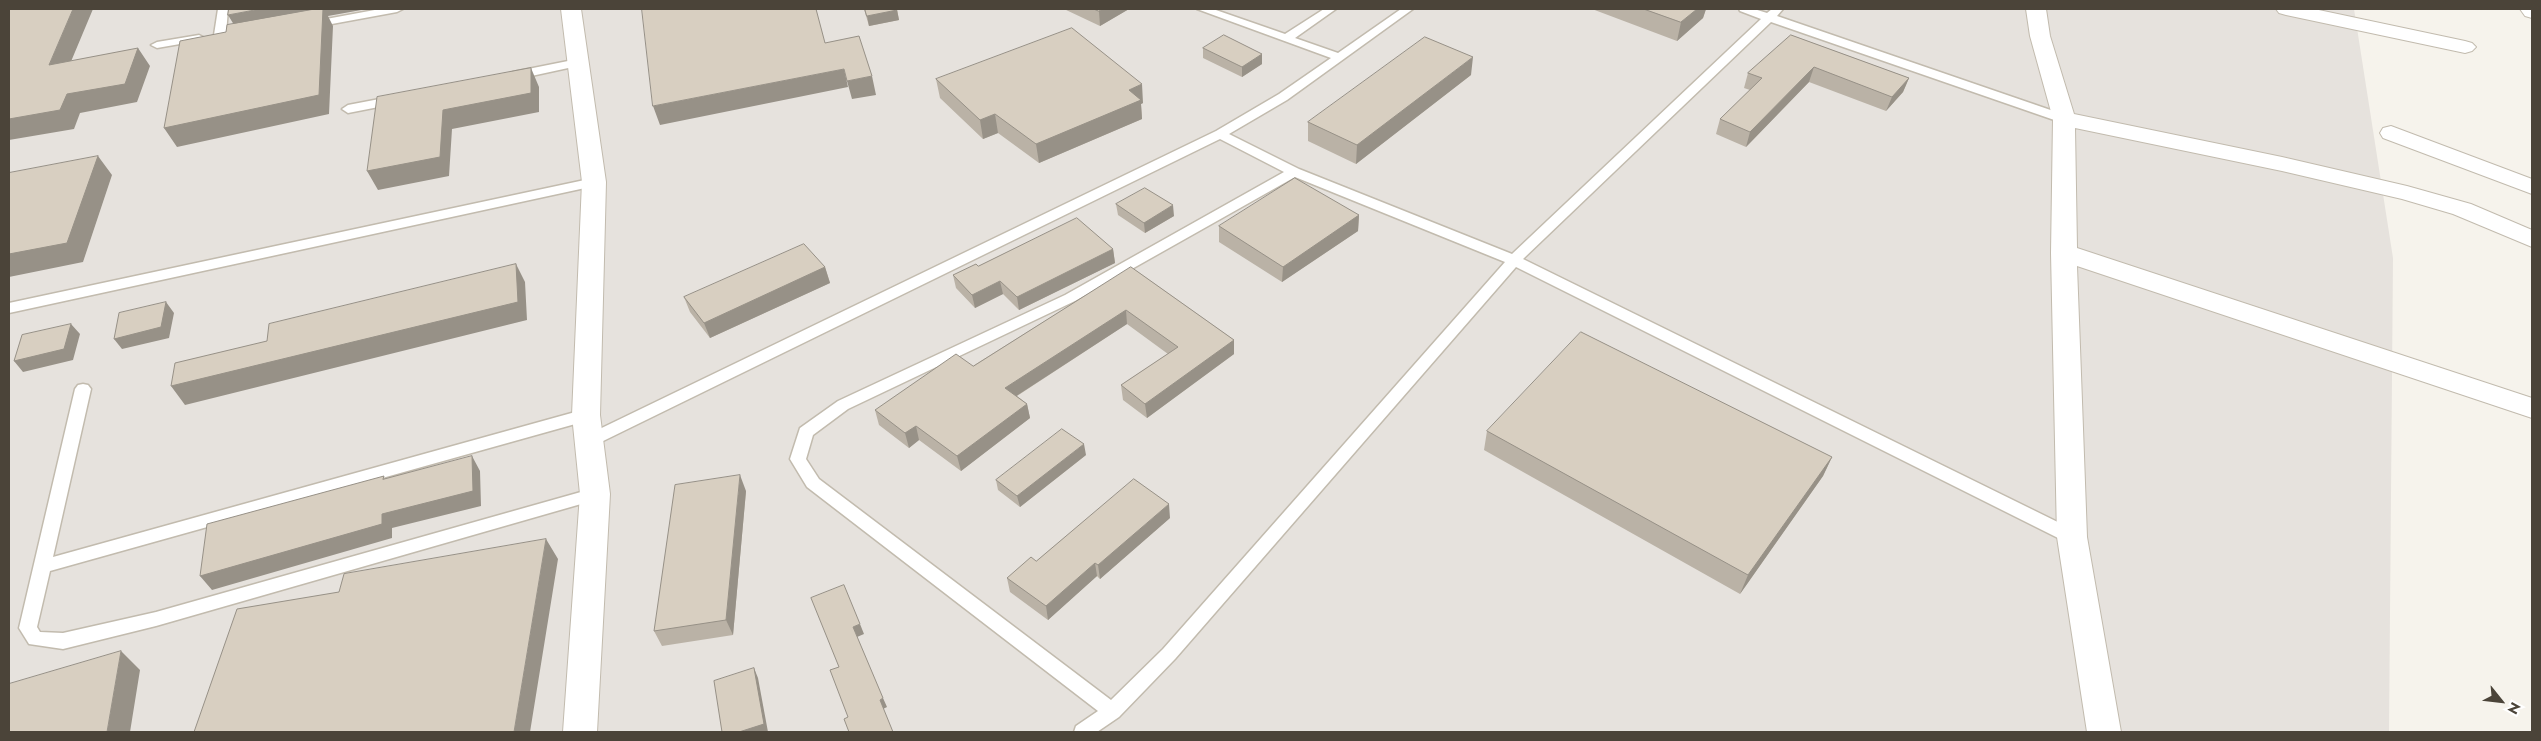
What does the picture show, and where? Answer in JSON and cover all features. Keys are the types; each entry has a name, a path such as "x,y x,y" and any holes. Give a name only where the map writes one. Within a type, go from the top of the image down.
{"street":[{"path":"570,9 594,182 587,428 595,494 580,732"},
{"path":"2036,9 2040,36 2064,119 2064,252 2072,537 2104,732"},
{"path":"2286,9 2465,46"},
{"path":"2064,119 2282,164 2407,193 2462,209 2532,239"},
{"path":"2391,133 2532,187"},
{"path":"2064,252 2532,408"}],"lane":[{"path":"220,35 223,9"},
{"path":"301,26 397,9"},
{"path":"1204,9 1339,57"},
{"path":"1285,38 1331,9"},
{"path":"44,566 587,428 1220,134 1283,97 1408,9"},
{"path":"1744,9 1774,13 2064,119"},
{"path":"1082,732 1112,711 1168,654 1514,260 1774,13"},
{"path":"157,45 220,35 225,38 244,37"},
{"path":"501,79 578,63"},
{"path":"348,109 405,98"},
{"path":"1220,134 1294,172 1514,260 2072,537"},
{"path":"1112,711 813,482 798,459 806,432 843,405 1070,298 1294,172"},
{"path":"9,308 594,182"},
{"path":"83,389 44,566 28,628 35,640 63,641 156,619 595,494"}],"shaded area":[{"path":"9,9 2354,9 2393,258 2389,732 9,732"}],"building":[{"path":"9,9 73,9 49,65 138,48 125,84 67,94 60,110 9,119"},
{"path":"229,9 260,9 228,15"},
{"path":"323,9 319,95 164,128 180,41 226,32 227,25"},
{"path":"642,9 816,9 825,43 859,36 872,76 847,81 844,69 653,106"},
{"path":"865,9 897,9 897,10 867,16"},
{"path":"1644,9 1697,9 1681,22"},
{"path":"1072,28 1142,84 1129,90 1141,100 1036,144 995,114 980,120 936,79"},
{"path":"1224,35 1262,54 1242,67 1203,48"},
{"path":"1791,35 1909,78 1892,97 1814,67 1750,132 1720,119 1762,78 1748,73"},
{"path":"1425,37 1473,57 1357,145 1308,122"},
{"path":"531,68 531,93 443,110 440,157 367,171 377,97"},
{"path":"98,156 67,243 9,254 9,173"},
{"path":"1295,178 1359,215 1283,267 1219,226"},
{"path":"1145,188 1173,205 1144,223 1116,204"},
{"path":"1077,218 1113,249 1017,297 1000,281 972,295 953,275 976,264 978,266"},
{"path":"804,244 825,267 704,323 684,297"},
{"path":"516,264 518,302 171,386 175,363 267,341 269,324"},
{"path":"1131,267 1234,340 1145,404 1121,385 1178,347 1126,310 1005,388 1027,404 957,456 916,426 905,433 875,410 956,354 973,366"},
{"path":"166,302 161,327 114,339 119,313"},
{"path":"71,324 64,349 14,361 22,335"},
{"path":"1581,332 1832,457 1748,575 1487,431"},
{"path":"1062,429 1084,444 1017,496 996,480"},
{"path":"472,456 473,491 382,514 382,524 200,576 207,524 384,476 383,479"},
{"path":"740,475 726,620 654,631 675,485"},
{"path":"1134,479 1169,504 1098,565 1095,563 1046,606 1007,578 1031,557 1036,561"},
{"path":"546,539 514,732 194,732 237,609 339,592 344,574"},
{"path":"844,585 860,624 853,627 883,698 880,700 893,732 849,732 844,719 848,717 830,670 839,667 811,598"},
{"path":"121,651 107,732 9,732 9,684"},
{"path":"754,668 764,724 739,732 722,732 714,681"}]}
